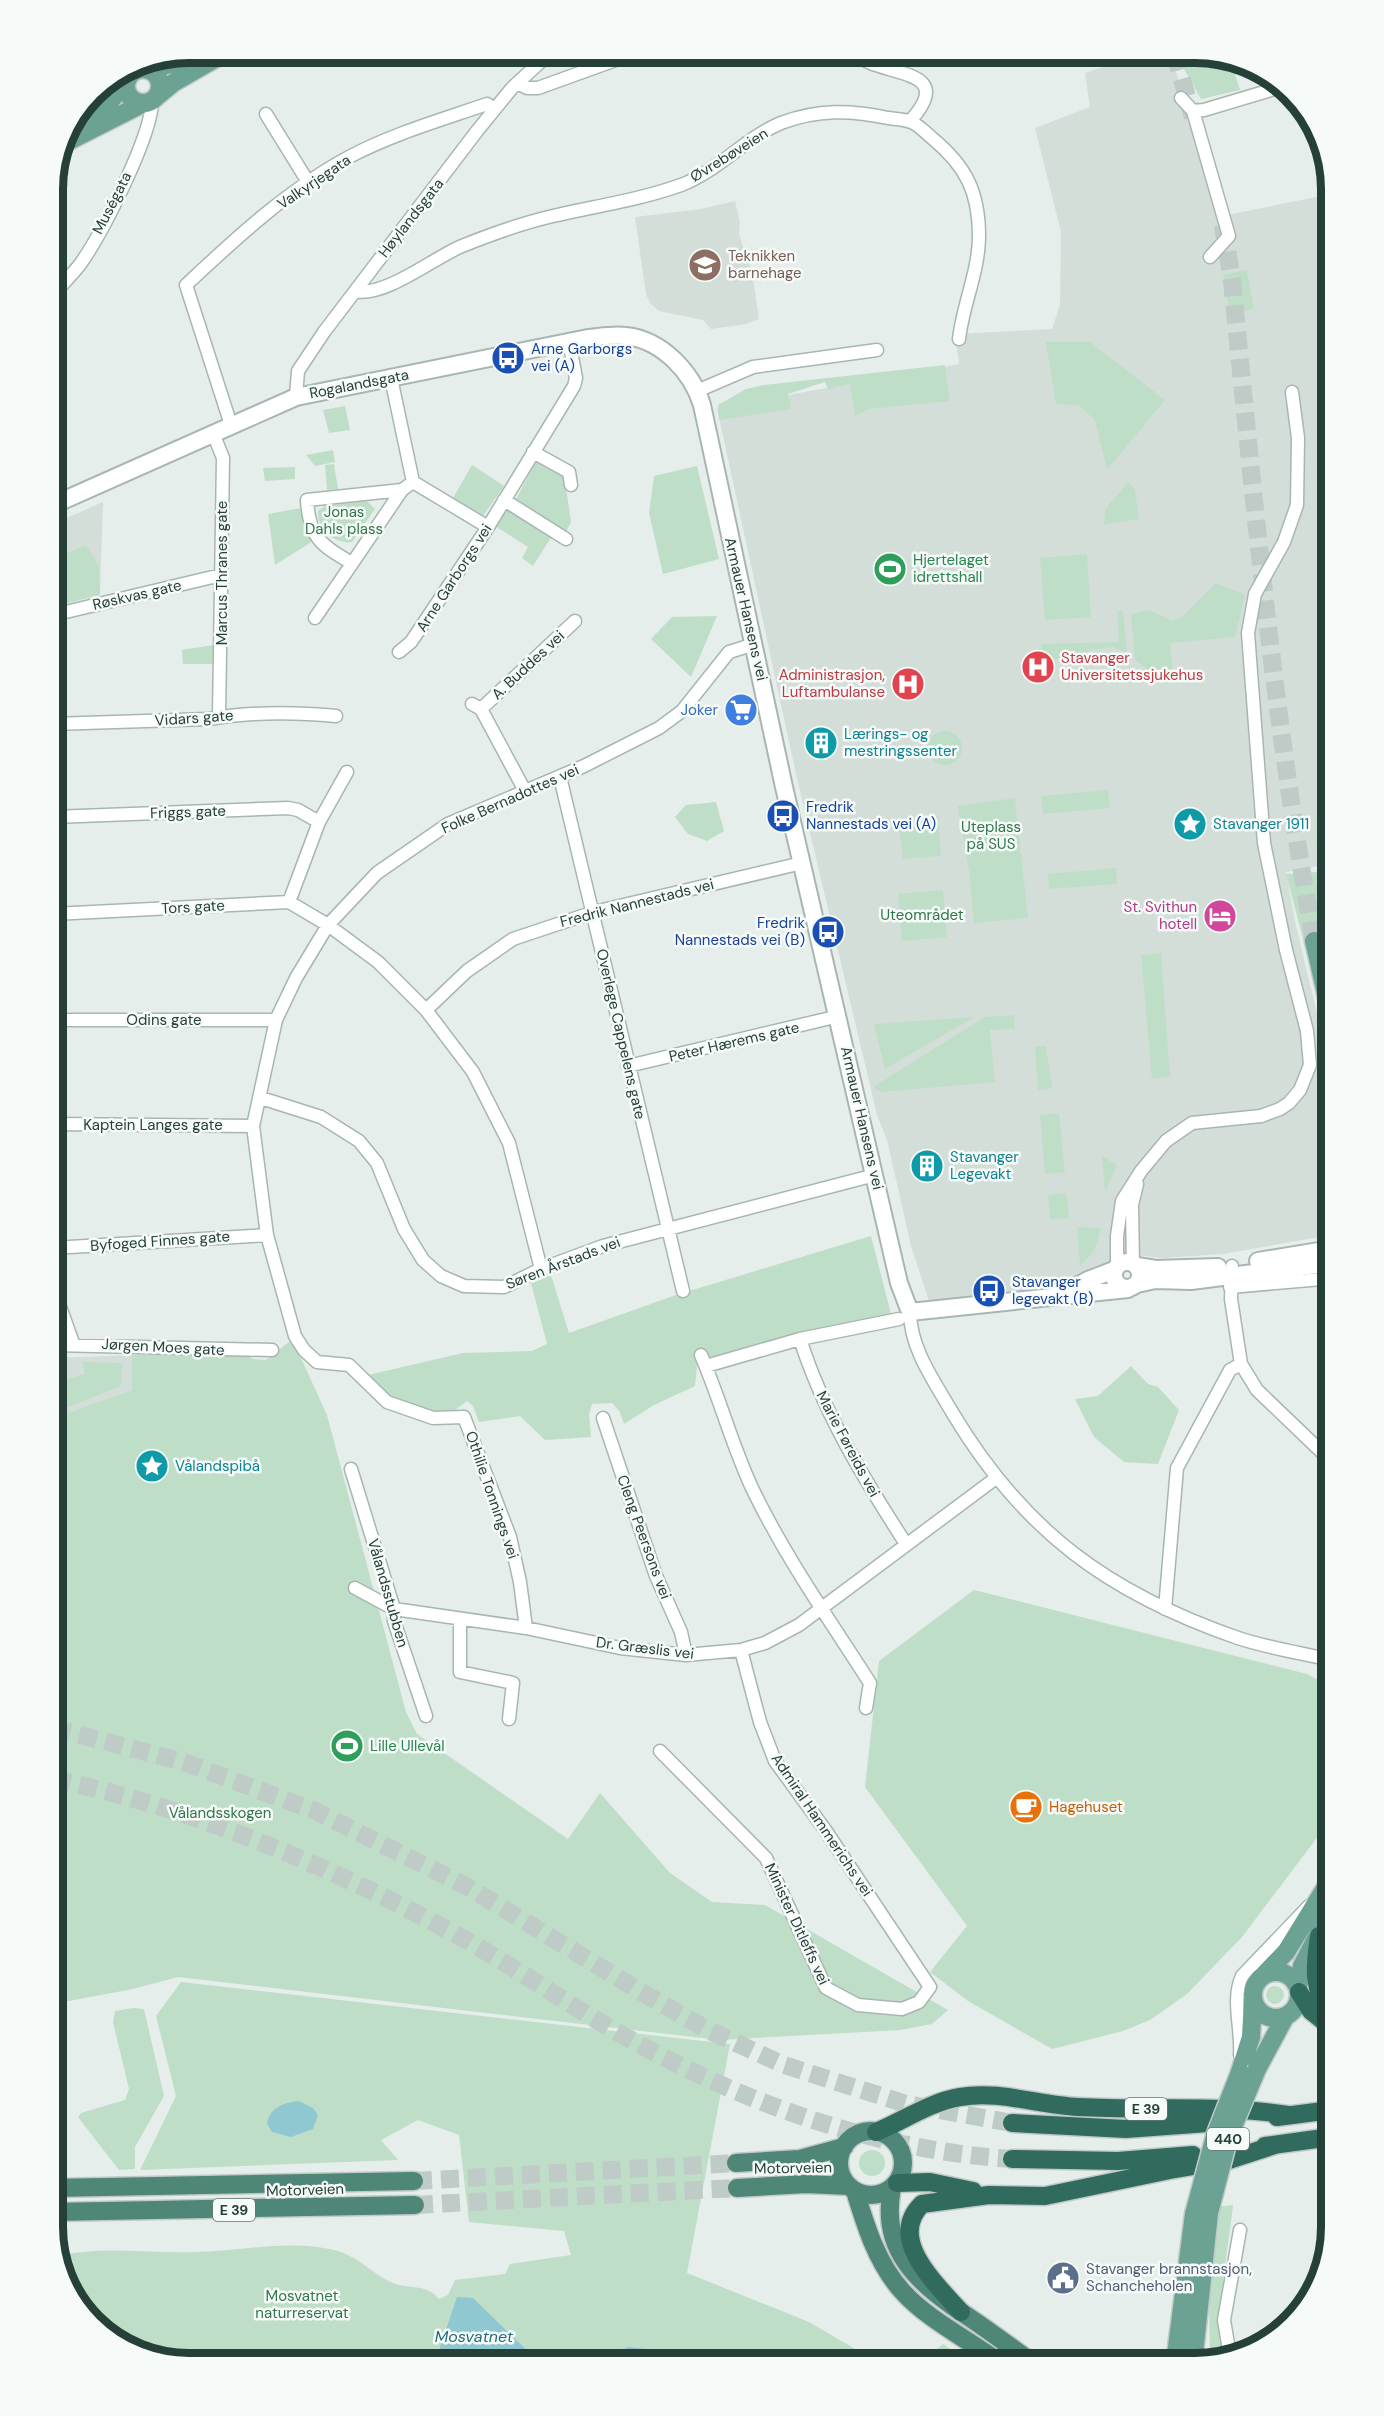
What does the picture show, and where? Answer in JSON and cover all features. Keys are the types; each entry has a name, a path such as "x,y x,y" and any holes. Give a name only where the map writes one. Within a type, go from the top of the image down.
{"highway":[{"path":"1319,1936 1315,1977 1321,1998"},
{"path":"1298,1989 1311,2011 1321,2019"},
{"name":"E 39","path":"844,2147 857,2135 876,2132 940,2102 974,2095 1074,2107 1252,2110 1288,2115"},
{"name":"E 39","path":"1012,2123 1091,2128 1147,2128 1321,2111"},
{"path":"876,2132 893,2139 899,2147 903,2165 894,2185 890,2220 902,2256 932,2293 1019,2353"},
{"path":"1012,2158 1118,2161 1321,2139"},
{"path":"961,2312 926,2272 912,2245 909,2226 916,2210 922,2204 989,2195 1045,2196 1229,2160 1275,2145"},
{"path":"844,2147 840,2167 852,2188 867,2230 880,2257 902,2290 987,2353"},
{"name":"Motorveien","path":"736,2163 800,2159 844,2147"},
{"name":"Motorveien","path":"63,2188 414,2181"},
{"path":"852,2188 874,2195 894,2185 930,2182 989,2195"},
{"name":"Motorveien","path":"737,2188 806,2184 852,2188"},
{"name":"Motorveien","path":"63,2212 415,2205"}],"main road":[{"path":"74,139 151,100 173,83 207,63"},
{"path":"145,71 175,64"},
{"path":"139,73 153,72 159,78 160,84 151,100"},
{"path":"132,76 126,85 130,97 151,100"},
{"path":"85,118 108,104 132,77"},
{"path":"1314,941 1321,970"},
{"name":"440","path":"1248,2071 1254,1987 1321,1910"},
{"name":"440","path":"1177,2353 1202,2213 1211,2146 1248,2071 1285,2017 1297,2005 1302,1966 1319,1936 1321,1927"},
{"path":"1262,1977 1282,1973 1294,1981 1298,1989"},
{"path":"1253,2000 1265,2016 1285,2017"},
{"name":"440","path":"1194,2353 1202,2213"}],"street":[{"name":"Høylandsgata","path":"296,397 296,381 305,360 355,291 495,109 517,83 539,63"},
{"path":"517,83 527,88 538,88 607,63"},
{"path":"870,63 910,73 919,79 924,89 923,102 910,121"},
{"path":"1193,111 1272,89"},
{"path":"1181,98 1193,111 1229,236 1210,257"},
{"name":"Muségata","path":"63,283 81,262 122,187 147,129 151,100"},
{"name":"Valkyrjegata","path":"231,424 186,285 242,235 308,182 352,155 430,123 487,104 495,109"},
{"name":"Øvrebøveien","path":"355,291 366,292 389,284 458,248 496,233 554,216 600,208 683,184 732,155 768,129 808,115 845,111 910,121 950,153 965,171 976,207 979,238 976,261 962,312 959,339"},
{"path":"266,114 308,182"},
{"name":"Rogalandsgata","path":"63,500 296,397 569,341 627,336 664,351 678,362"},
{"name":"Arne Garborgs vei","path":"399,652 411,642 488,527 574,386 576,374 569,341"},
{"path":"697,391 732,374 753,367 877,350"},
{"name":"Armauer Hansens vei","path":"678,362 697,391 802,862 875,1175 904,1315 927,1368 969,1440 996,1478 1032,1519 1118,1586 1165,1609 1239,1638 1321,1657"},
{"path":"391,378 413,482 488,527"},
{"path":"1133,1287 1140,1276 1125,1266 1117,1236 1122,1201 1141,1171 1166,1141 1192,1123 1262,1116 1280,1109 1295,1098 1310,1065 1308,1030 1286,950 1264,843 1248,633 1255,594 1284,542 1297,505 1298,438 1292,392"},
{"name":"Marcus Thranes gate","path":"213,433 223,458 219,716"},
{"path":"532,452 568,472 571,485"},
{"path":"315,618 350,562 402,489 413,482"},
{"path":"350,562 319,541 311,528 307,500 402,489"},
{"path":"504,500 566,539"},
{"name":"Røskvas gate","path":"63,613 221,575"},
{"name":"A. Buddes vei","path":"525,791 476,707 575,621"},
{"name":"Folke Bernadottes vei","path":"410,1410 387,1402 348,1365 317,1362 304,1350 295,1336 267,1235 254,1126 276,1020 296,978 328,925 377,873 439,830 560,777 671,721 701,690 729,652 755,644"},
{"name":"Vidars gate","path":"63,724 208,719 219,716 336,716"},
{"path":"347,772 319,822 289,902 328,925 378,962 426,1010 473,1072 509,1143 541,1269"},
{"name":"Overlege Cappelens gate","path":"560,777 594,912 682,1291"},
{"name":"Friggs gate","path":"63,817 288,808 298,810 319,822"},
{"name":"Fredrik Nannestads vei","path":"426,1010 467,971 513,939 594,912 802,862"},
{"name":"Tors gate","path":"63,913 289,902"},
{"name":"Peter Hærems gate","path":"628,1066 839,1016"},
{"name":"Odins gate","path":"63,1020 276,1020"},
{"name":"Søren Årstads vei","path":"261,1098 321,1117 359,1141 377,1163 404,1229 423,1260 441,1276 464,1287 504,1287 541,1269 603,1246 875,1175"},
{"name":"Kaptein Langes gate","path":"63,1124 254,1126"},
{"name":"Byfoged Finnes gate","path":"63,1247 267,1235"},
{"path":"1232,1276 1321,1252"},
{"path":"866,1708 870,1683 821,1609 753,1490 732,1444 703,1361 904,1315 1133,1287 1155,1280 1191,1281 1321,1264"},
{"path":"1125,1266 1116,1283 1133,1287"},
{"path":"1062,1295 1088,1280 1125,1266 1232,1276 1321,1279"},
{"path":"1232,1276 1234,1318 1241,1364 1257,1390 1321,1451"},
{"path":"63,1315 73,1343"},
{"name":"Marie Føreids vei","path":"800,1339 830,1416 871,1490 906,1544"},
{"name":"Jørgen Moes gate","path":"63,1344 272,1350"},
{"path":"1165,1609 1168,1601 1177,1468 1230,1370 1241,1364"},
{"name":"Othilie Tonnings vei","path":"410,1410 433,1418 464,1417 510,1537 520,1582 526,1628"},
{"name":"Cleng Peersons vei","path":"603,1418 656,1576 681,1632 686,1655"},
{"name":"Vålandsstubben","path":"351,1469 394,1609 394,1621 426,1716"},
{"name":"Dr. Græslis vei","path":"356,1588 394,1609 526,1628 620,1648 686,1655 741,1650 769,1641 799,1625 996,1478"},
{"path":"460,1619 460,1672 513,1683 509,1719"},
{"name":"Admiral Hammerichs vei","path":"741,1650 760,1722 775,1761 826,1831 930,1987"},
{"name":"Minister Ditleffs vei","path":"660,1751 766,1858 826,1988 858,2005 902,2009 919,2002 930,1987"},
{"name":"440","path":"1248,2071 1237,1990 1242,1976 1293,1920 1321,1906"},
{"path":"1229,2348 1224,2320 1240,2230"},
{"path":"1170,2353 1183,2313"}],"shaded area":[{"name":"Stavanger Universitetssjukehus","path":"1114,63 1173,63 1227,215 1321,196 1321,822 1316,822 1318,866 1286,872 1296,926 1321,1030 1321,1237 1223,1254 1163,1258 1127,1254 1060,1289 929,1301 911,1246 887,1140 877,1115 796,774 717,408 959,364 955,334 1052,329 1060,305 1061,232 1035,128 1090,107 1085,73"},
{"path":"735,201 740,222 739,235 752,272 759,319 746,324 711,329 703,320 659,311 650,303 646,294 635,217 701,209"},
{"path":"103,502 100,595 63,604 63,520"},
{"path":"132,1355 132,1390 63,1414 63,1358"}],"green space":[{"path":"1181,63 1203,63 1233,69 1240,90 1201,99"},
{"path":"1247,270 1254,309 1230,313 1223,275"},
{"path":"1046,342 1090,342 1165,400 1107,470 1095,420 1078,405 1056,404"},
{"path":"945,365 950,401 869,409 855,416 850,384 828,389 825,382 788,394 791,409 719,420 718,405 746,389 764,385"},
{"path":"345,406 350,430 329,433 323,410"},
{"path":"333,450 335,462 315,466 306,455"},
{"path":"538,457 564,474 571,522 566,532 515,501"},
{"path":"334,464 338,489 327,490 325,465"},
{"path":"472,465 504,486 483,516 453,498"},
{"path":"697,466 719,559 663,574 649,513 654,476"},
{"path":"295,467 295,479 265,481 263,468"},
{"path":"1128,483 1135,489 1139,519 1104,525 1105,509"},
{"name":"Jonas Dahls plass","path":"367,501 375,509 352,542 339,541 328,534 320,524 318,511 325,506"},
{"path":"301,508 313,541 275,565 268,514"},
{"path":"508,509 552,536 533,566 522,558 528,547 495,526"},
{"path":"86,545 99,566 100,595 63,604 63,555"},
{"path":"1087,554 1091,617 1045,620 1040,558"},
{"path":"1216,583 1245,595 1235,637 1170,643 1173,679 1166,684 1135,660 1131,614 1149,610 1173,621 1183,616"},
{"path":"1117,611 1123,611 1127,653 1113,647 1089,650 1084,657 1042,660 1041,644 1119,642"},
{"path":"717,616 691,677 651,639 672,617"},
{"path":"214,645 213,664 183,664 182,650"},
{"path":"945,731 957,736 962,748 957,760 945,765 933,760 928,748 933,736"},
{"path":"1108,790 1110,808 1043,814 1041,796"},
{"name":"Uteplass på SUS","path":"1015,798 1028,918 974,923 969,871 958,806"},
{"path":"716,802 724,831 707,841 688,834 675,817 686,805"},
{"path":"938,815 941,856 903,859 898,822"},
{"path":"1316,821 1321,821 1321,938 1304,943 1286,874 1318,872"},
{"path":"1116,868 1117,884 1049,889 1048,874"},
{"name":"Uteområdet","path":"943,890 947,937 902,941 898,894"},
{"path":"1161,953 1170,1077 1152,1079 1141,955"},
{"path":"1014,1015 1015,1029 990,1030 995,1082 881,1092 873,1087 985,1017"},
{"path":"974,1017 885,1069 874,1024"},
{"path":"1046,1046 1052,1088 1038,1090 1035,1047"},
{"path":"1059,1113 1065,1172 1045,1174 1040,1115"},
{"path":"1102,1156 1117,1165 1105,1192"},
{"path":"1066,1193 1069,1218 1050,1219 1048,1195"},
{"path":"1077,1227 1101,1228 1094,1249 1080,1265"},
{"path":"871,1236 891,1314 800,1332 697,1365 695,1386 654,1405 624,1424 620,1412 612,1403 592,1404 589,1414 591,1437 545,1440 520,1416 479,1422 473,1406 467,1401 455,1410 428,1412 384,1395 368,1375 463,1353 532,1351 547,1344 531,1283 550,1272 569,1333 676,1295"},
{"name":"Vålandsskogen","path":"290,1341 295,1345 327,1415 406,1712 417,1734 568,1839 600,1793 670,1873 712,1902 765,1905 948,2010 932,2024 900,2030 719,2040 178,1977 133,1989 63,2002 63,1414 132,1390 132,1355 155,1355 168,1350 248,1356 252,1359 266,1360"},
{"path":"82,1362 122,1363 121,1386 66,1408 63,1407 63,1380 85,1374"},
{"path":"1131,1366 1148,1384 1158,1387 1179,1410 1158,1464 1124,1462 1094,1437 1075,1399 1098,1396"},
{"path":"974,1590 1307,1674 1321,1682 1321,1832 1242,1937 1187,1994 1150,2020 1123,2031 1052,2049 968,2001 930,1972 967,1926 865,1787 879,1661"},
{"name":"Mosvatnet naturreservat","path":"181,1982 730,2044 687,2273 809,2322 862,2353 181,2353 164,2351 133,2340 106,2322 94,2310 76,2283 66,2255 110,2250 196,2252 283,2246 317,2247 342,2252 393,2283 429,2291 439,2299 448,2295 455,2280 505,2274 510,2264 571,2255 564,2231 469,2222 459,2135 418,2120 381,2140 398,2160 140,2170 176,2096 156,2016"},
{"path":"1271,1986 1279,1986 1284,1991 1282,2002 1271,2004 1266,1999 1266,1991"},
{"path":"144,2009 164,2096 135,2147 135,2169 119,2170 78,2117 81,2113 125,2100 129,2089 113,2022 115,2011"},
{"path":"872,2150 881,2154 885,2163 881,2172 872,2176 863,2172 859,2163 863,2154"},
{"path":"1233,2205 1221,2303 1223,2350 1210,2352 1209,2299 1215,2207"},
{"path":"943,2344 956,2353 933,2353"}],"water":[{"path":"299,2101 313,2108 318,2115 313,2129 291,2137 272,2132 267,2124 274,2110 288,2103"},
{"name":"Mosvatnet","path":"457,2297 473,2298 530,2353 438,2353"},
{"path":"629,2347 682,2353 612,2353"}],"tunnel":[{"path":"1177,63 1193,117"},
{"path":"1223,225 1232,281 1276,694 1314,941"},
{"path":"63,1731 184,1762 315,1811 466,1886 708,2030 784,2065 906,2104 1012,2123"},
{"path":"63,1781 154,1805 204,1821 349,1880 466,1940 626,2037 671,2061 764,2103 812,2120 911,2146 1012,2159"},
{"path":"414,2181 736,2163"},
{"path":"415,2205 737,2188"}],"place":[{"name":"Teknikken barnehage","path":"705,265"},
{"name":"Arne Garborgs vei (A)","path":"508,358"},
{"name":"Hjertelaget idrettshall","path":"890,569"},
{"name":"Stavanger Universitetssjukehus","path":"1038,667"},
{"name":"Administrasjon, Luftambulanse","path":"908,684"},
{"name":"Joker","path":"741,710"},
{"name":"Lærings- og mestringssenter","path":"821,743"},
{"name":"Fredrik Nannestads vei (A)","path":"783,816"},
{"name":"Stavanger 1911","path":"1190,824"},
{"name":"St. Svithun hotell","path":"1220,916"},
{"name":"Fredrik Nannestads vei (B)","path":"828,932"},
{"name":"Stavanger Legevakt","path":"927,1166"},
{"name":"Stavanger legevakt (B)","path":"989,1291"},
{"name":"Vålandspibå","path":"152,1466"},
{"name":"Lille Ullevål","path":"347,1746"},
{"name":"Hagehuset","path":"1026,1807"},
{"name":"Stavanger brannstasjon, Schancheholen","path":"1063,2278"}]}
